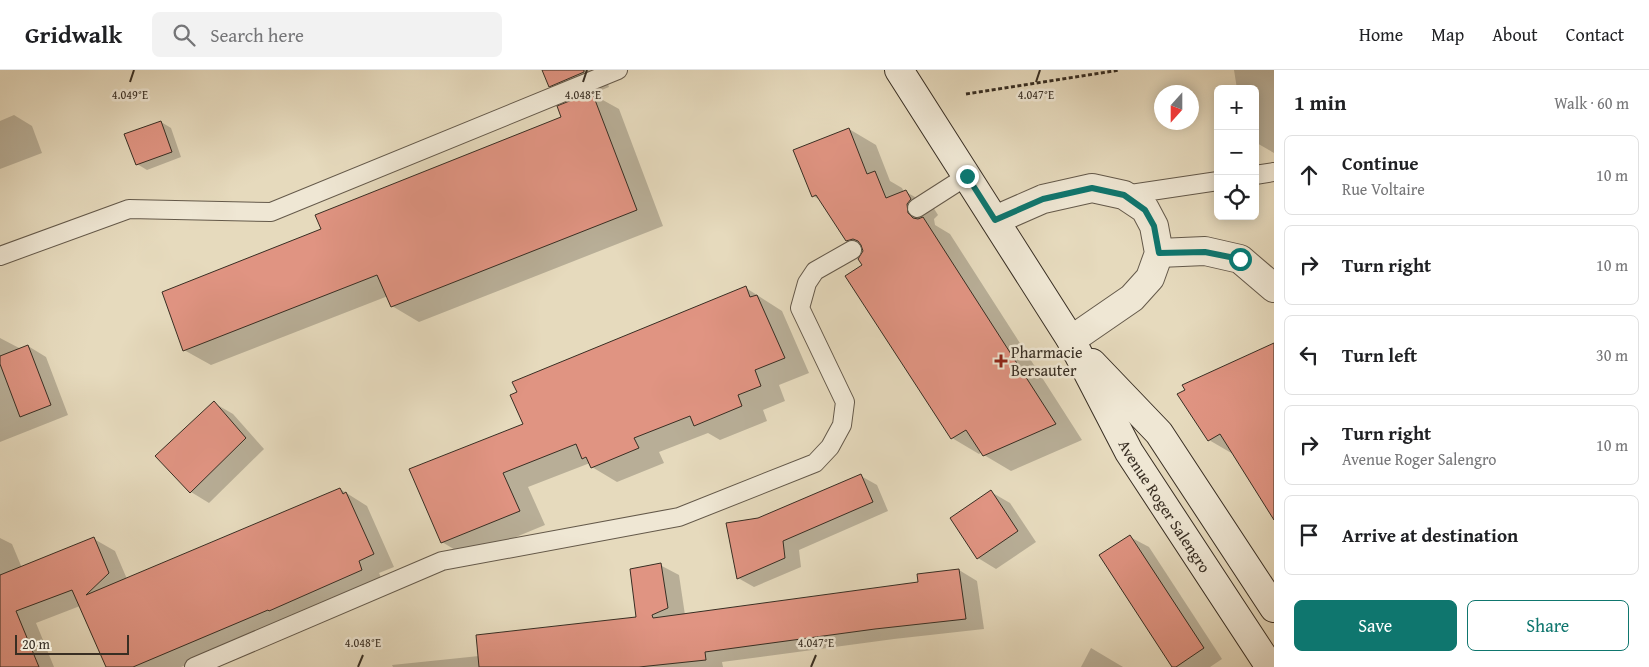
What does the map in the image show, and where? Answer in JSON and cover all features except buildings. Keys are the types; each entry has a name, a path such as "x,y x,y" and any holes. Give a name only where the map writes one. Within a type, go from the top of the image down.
{"main road":[{"name":"Avenue Roger Salengro","path":"899,70 1071,340 1129,452 1270,667"},
{"path":"995,220 1043,199 1092,188 1124,195 1145,210 1154,226 1159,253 1150,278 1132,298 1071,340"},
{"path":"1159,253 1205,252 1240,259 1274,288"},
{"name":"Avenue Roger Salengro","path":"1071,340 1159,433 1274,608"}],"lane":[{"path":"0,256 129,209 271,212 618,70"},
{"path":"1259,174 1274,172"},
{"path":"918,208 967,176"},
{"path":"1124,195 1214,182"},
{"path":"194,667 442,561 679,517 814,463 830,447 842,425 845,402 800,308 807,283 816,271 852,250"}],"path":[{"path":"966,94 1120,70"}],"place":[{"name":"Pharmacie Bersauter","path":"1001,361"}],"route":[{"path":"967,176 995,220 1043,199 1092,188 1124,195 1145,210 1154,226 1159,253 1205,252 1240,259"}]}
